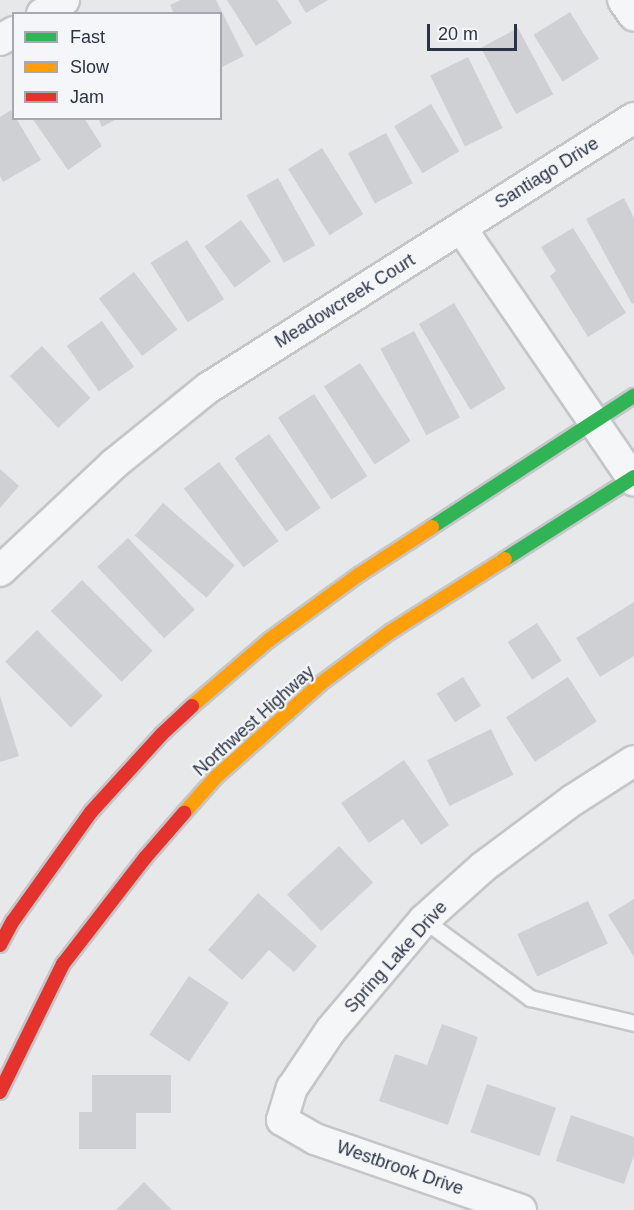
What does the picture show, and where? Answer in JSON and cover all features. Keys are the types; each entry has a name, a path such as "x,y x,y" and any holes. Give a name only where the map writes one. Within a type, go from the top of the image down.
{"main road":[{"path":"0,945 14,921 91,812 162,734 213,687 269,640 360,574 634,396"},
{"name":"Northwest Highway","path":"0,1092 63,964 145,858 216,777 320,684 390,632 633,479"}],"street":[{"path":"45,12 64,0"},
{"path":"623,0 634,16"},
{"name":"Santiago Drive","path":"461,228 634,118"},
{"path":"461,228 633,479"},
{"name":"Meadowcreek Court","path":"0,571 114,465 208,388 461,228"},
{"name":"Spring Lake Drive","path":"282,1119 292,1088 331,1030 424,920 483,867 573,800 634,761"},
{"name":"Westbrook Drive","path":"282,1119 315,1139 521,1210"}],"lane":[{"path":"424,920 530,998 634,1023"}],"building":[{"path":"181,0 216,0 222,12 173,12 170,5"},
{"path":"227,0 277,0 292,23 256,46"},
{"path":"298,0 328,0 306,13"},
{"path":"222,12 244,56 222,67"},
{"path":"570,12 599,59 563,81 534,35"},
{"path":"518,28 553,94 516,114 481,48"},
{"path":"468,57 503,128 465,146 430,75"},
{"path":"431,104 459,151 422,173 394,126"},
{"path":"11,110 12,120 17,120 41,160 3,182 0,176 0,117"},
{"path":"33,120 85,120 102,146 68,170"},
{"path":"99,120 114,120 102,127"},
{"path":"386,133 413,183 375,204 348,153"},
{"path":"322,148 363,214 329,235 288,169"},
{"path":"278,178 315,245 284,263 247,195"},
{"path":"624,198 634,218 634,303 632,304 586,219"},
{"path":"241,220 271,261 235,288 205,246"},
{"path":"573,228 626,313 588,337 550,276 556,271 541,247"},
{"path":"187,240 224,299 188,322 151,263"},
{"path":"134,272 177,330 142,356 99,298"},
{"path":"454,303 506,389 470,410 419,324"},
{"path":"102,321 134,367 99,392 67,346"},
{"path":"414,331 460,418 426,435 380,349"},
{"path":"42,346 90,398 58,428 10,376"},
{"path":"360,363 411,441 375,464 324,386"},
{"path":"314,394 367,476 331,500 278,417"},
{"path":"269,434 321,508 286,532 235,458"},
{"path":"219,462 279,541 243,568 184,488"},
{"path":"0,469 19,486 0,508"},
{"path":"163,503 235,565 206,598 135,535"},
{"path":"128,538 195,610 164,638 97,567"},
{"path":"82,580 153,651 122,682 51,611"},
{"path":"634,602 634,656 600,677 576,638"},
{"path":"537,623 562,661 532,680 508,642"},
{"path":"37,630 103,696 71,728 5,662"},
{"path":"463,677 481,706 455,722 437,693"},
{"path":"568,677 597,721 535,762 506,717"},
{"path":"0,696 19,756 0,762"},
{"path":"491,729 513,775 450,806 427,760"},
{"path":"404,760 449,825 421,845 403,819 369,843 341,803"},
{"path":"339,846 373,883 321,931 287,894"},
{"path":"258,893 317,946 294,972 269,950 242,980 208,950"},
{"path":"634,899 634,957 608,915"},
{"path":"588,901 608,944 537,977 517,934"},
{"path":"189,976 229,1003 189,1062 149,1035"},
{"path":"442,1024 478,1037 448,1125 379,1101 395,1054 427,1065"},
{"path":"92,1075 171,1075 171,1113 136,1113 136,1149 79,1149 79,1112 92,1112"},
{"path":"487,1084 556,1108 539,1156 470,1132"},
{"path":"571,1115 634,1137 634,1155 624,1184 556,1161"},
{"path":"144,1182 172,1210 116,1210"}],"traffic: fast":[{"path":"432,527 634,396"},
{"path":"505,559 634,477"}],"traffic: slow":[{"path":"192,706 269,640 360,574 432,527"},
{"path":"184,813 216,777 320,684 390,632 505,559"}],"traffic: jam":[{"path":"0,945 13,921 91,812 162,734 192,706"},
{"path":"0,1092 63,964 145,858 184,813"}]}
